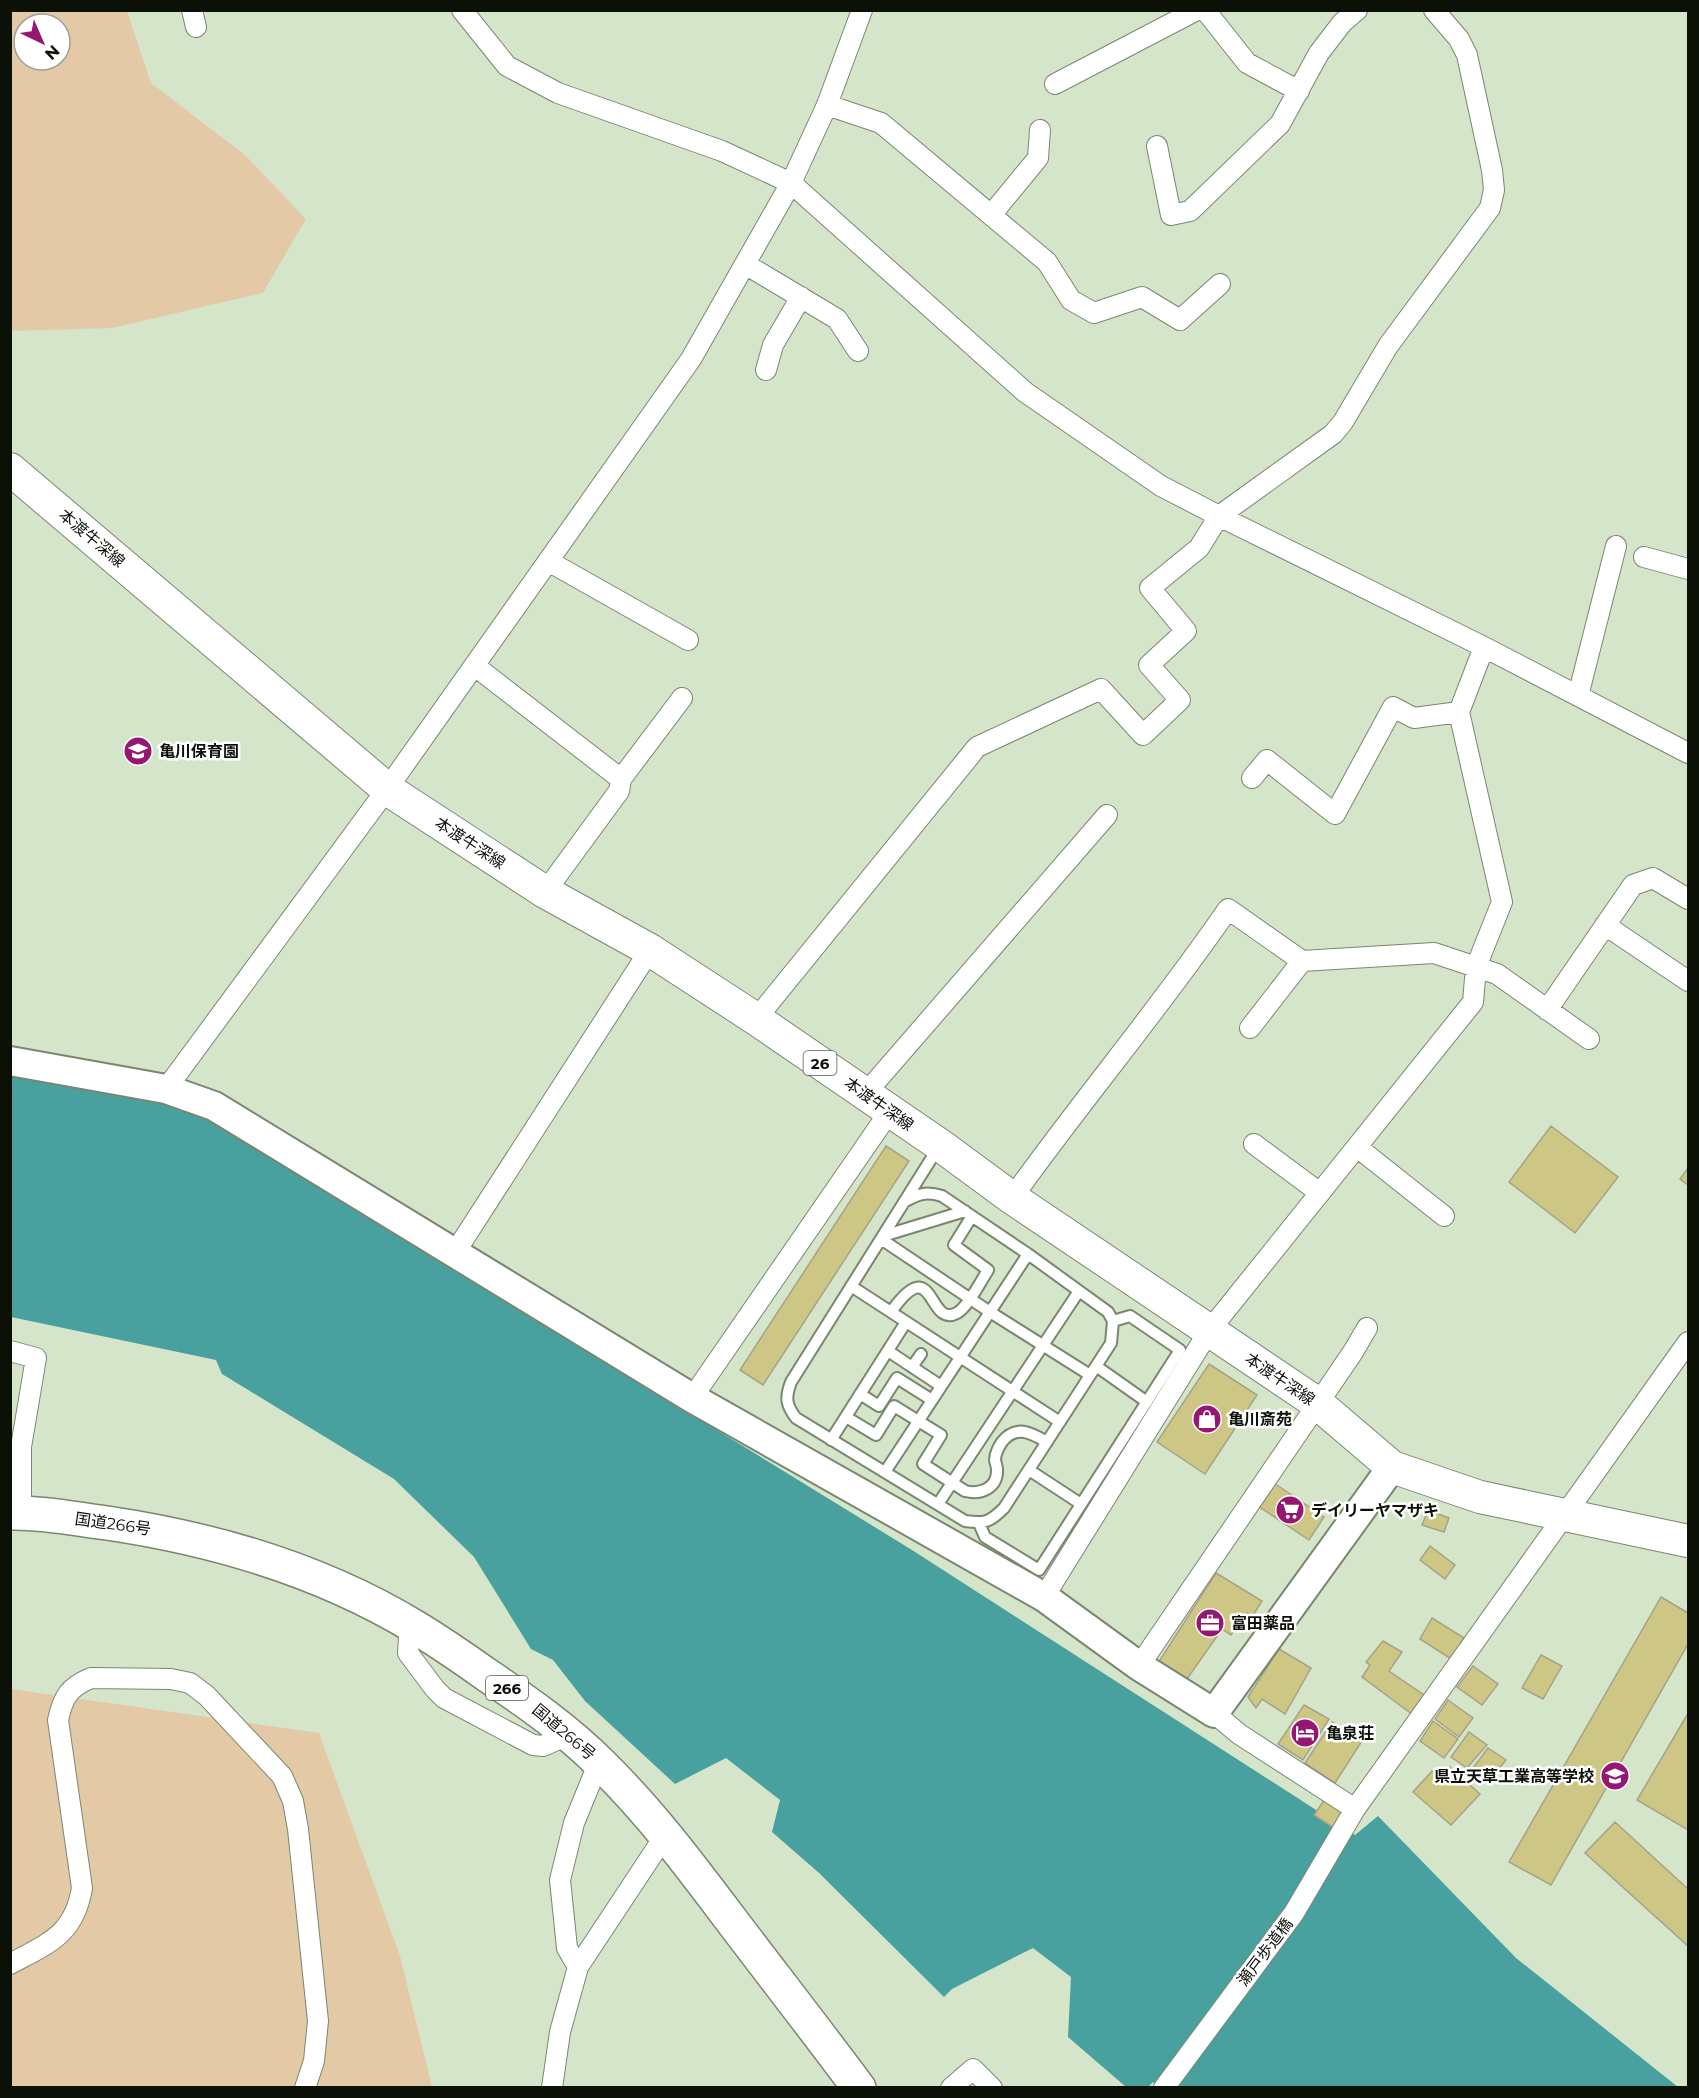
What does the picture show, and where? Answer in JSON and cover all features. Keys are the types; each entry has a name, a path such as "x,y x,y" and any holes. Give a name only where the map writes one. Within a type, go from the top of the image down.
{"highway":[{"name":"国道266号","path":"16,1513 164,1532 232,1549 297,1570 414,1626 537,1709 599,1762 666,1834 859,2088"}],"main road":[{"name":"本渡牛深線","path":"10,469 387,789 545,892 650,950 756,1019 940,1145 1012,1198 1317,1403 1392,1467 1480,1497 1689,1541"}],"street":[{"path":"462,10 507,66 537,82 568,97 722,151 791,183 1025,392 1161,486 1484,647 1689,753"},
{"path":"166,1089 387,789 691,359 791,183 827,105 862,10"},
{"path":"1055,84 1197,10"},
{"path":"1205,10 1247,63 1299,91"},
{"path":"1157,146 1171,214 1190,211 1280,124 1319,53 1342,23 1357,10"},
{"path":"756,1019 976,747 1101,689 1143,735 1180,700 1149,665 1186,631 1150,588 1199,548 1219,516 1333,434 1343,422 1388,346 1490,208 1494,190 1492,170 1467,55 1459,39 1434,10"},
{"path":"827,105 881,123 1047,262 1071,300 1094,313 1142,297 1180,320 1220,284"},
{"path":"991,215 1038,158 1040,130"},
{"path":"745,264 837,319 858,351"},
{"path":"766,370 773,345 801,297"},
{"path":"1578,696 1616,546"},
{"path":"1644,557 1689,569"},
{"path":"548,561 688,640"},
{"path":"1044,1597 1209,1331 1473,1002 1476,967 1502,902 1459,712 1484,647"},
{"path":"475,666 621,779"},
{"path":"545,892 619,791 621,779 682,698"},
{"path":"1252,778 1267,760 1335,813 1393,707 1414,718 1459,712"},
{"path":"692,1398 877,1102 1107,815"},
{"path":"1547,1010 1633,885 1653,878 1689,899"},
{"path":"1012,1198 1059,1133 1181,977 1228,909 1302,961 1434,953 1497,974 1589,1039"},
{"path":"1605,925 1689,981"},
{"path":"454,1254 650,950"},
{"path":"1250,1028 1302,961"},
{"path":"10,1061 166,1089 214,1106 692,1398 1044,1597 1139,1666 1214,1713 1239,1734 1355,1809"},
{"path":"1254,1144 1320,1193"},
{"path":"1357,1147 1444,1216"},
{"path":"1139,1666 1353,1352 1366,1328"},
{"name":"瀬戸歩道橋","path":"1164,2088 1294,1913 1355,1809 1689,1342"},
{"path":"10,1351 36,1358 21,1447 16,1513"},
{"path":"1214,1713 1392,1467"},
{"path":"414,1626 409,1638 408,1653 444,1698 533,1745 543,1746 568,1735"},
{"path":"10,1964 48,1944 64,1931 72,1921 79,1905 82,1888 58,1720 62,1701 75,1687 91,1678 171,1679 190,1683 207,1696 282,1776 293,1801 318,2020 314,2061 305,2088"},
{"path":"578,1967 567,1948 560,1880 574,1823 599,1762"},
{"path":"552,2088 560,2032 578,1967 666,1834"},
{"path":"951,2088 973,2069 992,2088"}],"lane":[{"path":"904,1202 918,1194 930,1192 942,1196 1108,1312 1113,1321 1111,1343 1004,1508 992,1520 979,1523 965,1521 796,1418 788,1408 786,1396 791,1382 851,1286 882,1237 904,1202 940,1145"},
{"path":"882,1237 968,1214"},
{"path":"891,1312 908,1291 917,1287 926,1289 934,1305 948,1315 956,1314 969,1298 988,1270 954,1245 968,1214"},
{"path":"882,1237 1043,1346 1147,1402"},
{"path":"885,1472 1028,1254"},
{"path":"851,1286 1060,1422"},
{"path":"938,1504 1079,1291"},
{"path":"979,1523 986,1537 1039,1570 1180,1350 1130,1316 1113,1321"},
{"path":"831,1440 906,1322"},
{"path":"888,1351 941,1386"},
{"path":"912,1367 921,1354"},
{"path":"860,1394 879,1406 897,1378 932,1400"},
{"path":"846,1417 876,1435 894,1406 941,1435 923,1464 965,1491 973,1493 982,1493 996,1480 998,1469 995,1460 1000,1445 1007,1436 1017,1431 1029,1431 1047,1442"},
{"path":"1029,1470 1082,1504"}],"shaded area":[{"path":"10,11 127,11 151,83 245,155 306,219 263,293 112,328 11,331"},
{"path":"11,1689 319,1733 400,1956 432,2087 11,2088"}],"water":[{"path":"10,1075 145,1098 200,1112 912,1550 1355,1835 1378,1816 1516,1958 1678,2087 1159,2088 1153,2082 1148,2087 1126,2087 1068,2037 1071,1977 1033,1948 952,1989 944,1997 818,1872 772,1832 780,1800 726,1758 675,1784 585,1701 553,1660 531,1649 474,1557 394,1479 222,1374 216,1360 11,1317"}],"building":[{"path":"1551,1126 1618,1177 1575,1233 1509,1182"},
{"path":"886,1146 909,1161 763,1385 740,1370"},
{"path":"1688,1168 1688,1185 1680,1179"},
{"name":"亀川斎苑","path":"1209,1364 1257,1395 1205,1474 1157,1442"},
{"name":"デイリーヤマザキ","path":"1271,1481 1324,1517 1309,1540 1255,1504"},
{"path":"1428,1510 1449,1518 1444,1532 1422,1525"},
{"path":"1430,1546 1455,1565 1445,1579 1420,1560"},
{"path":"1216,1573 1262,1601 1252,1617 1247,1613 1231,1635 1222,1629 1187,1679 1158,1663"},
{"path":"1661,1597 1688,1613 1688,1644 1551,1885 1509,1862"},
{"path":"1432,1618 1464,1638 1451,1659 1420,1639"},
{"path":"1383,1641 1402,1652 1389,1671 1424,1695 1413,1715 1362,1677 1370,1665 1366,1662"},
{"path":"1279,1649 1311,1668 1285,1714 1262,1699 1256,1708 1248,1697"},
{"path":"1541,1655 1562,1666 1543,1699 1522,1688"},
{"path":"1473,1666 1498,1684 1482,1705 1457,1687"},
{"path":"1448,1700 1473,1718 1459,1737 1435,1719"},
{"path":"1304,1705 1329,1719 1303,1760 1278,1744"},
{"path":"1688,1715 1688,1830 1637,1800"},
{"path":"1433,1721 1458,1739 1444,1758 1420,1741"},
{"path":"1332,1722 1362,1741 1335,1783 1305,1763"},
{"path":"1469,1732 1487,1745 1467,1768 1451,1757"},
{"path":"1488,1748 1506,1760 1487,1783 1470,1772"},
{"path":"1450,1767 1480,1794 1451,1825 1413,1792 1432,1771 1439,1778"},
{"path":"1325,1799 1358,1822 1334,1828 1314,1815"},
{"path":"1615,1822 1688,1889 1688,1946 1585,1853"}],"place":[{"name":"亀川保育園","path":"138,751"},
{"name":"亀川斎苑","path":"1207,1419"},
{"name":"デイリーヤマザキ","path":"1290,1510"},
{"name":"富田薬品","path":"1210,1623"},
{"name":"亀泉荘","path":"1305,1733"},
{"name":"県立天草工業高等学校","path":"1615,1776"}]}
